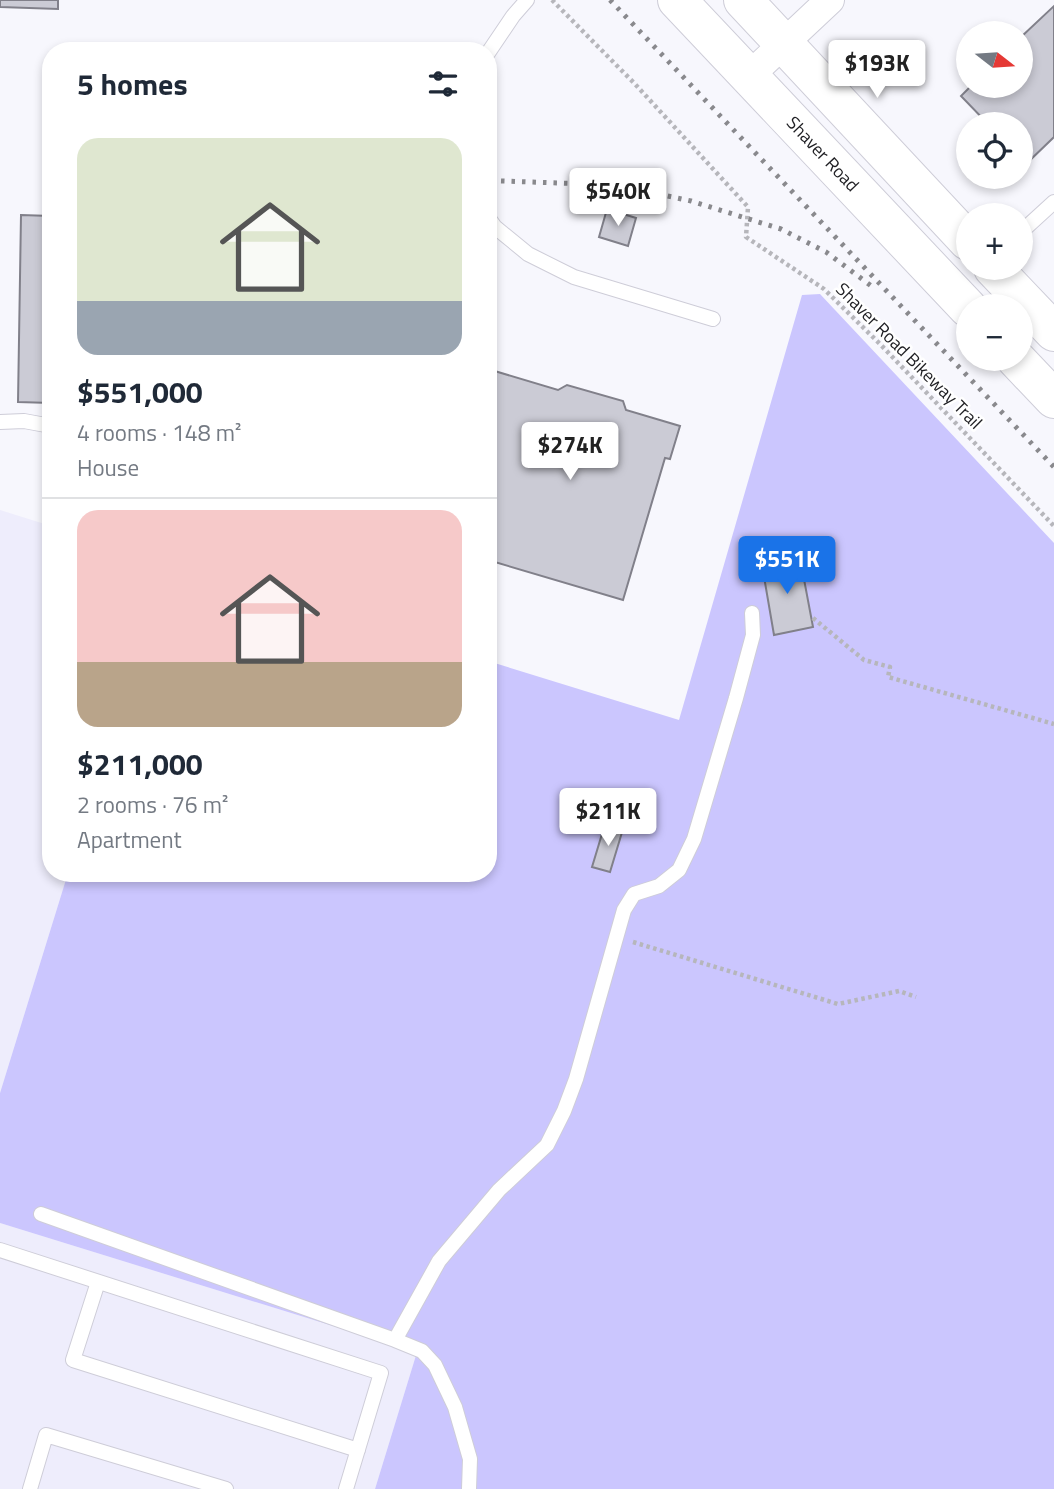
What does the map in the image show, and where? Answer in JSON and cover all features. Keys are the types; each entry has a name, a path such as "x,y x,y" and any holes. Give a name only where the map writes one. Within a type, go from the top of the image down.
{"main road":[{"name":"Shaver Road","path":"677,0 748,77 979,282 1054,331"},
{"path":"743,0 956,228"},
{"path":"1027,371 1054,399"}],"street":[{"path":"748,77 830,0"}],"lane":[{"path":"495,42 527,0"},
{"path":"1033,221 1054,202"},
{"path":"497,229 528,254 574,277 713,319"},
{"path":"0,422 24,421 42,424"},
{"path":"395,1340 439,1261 499,1190 547,1145 564,1111 576,1079 624,909 634,894 659,886 679,870 694,839 753,635 752,613"},
{"path":"41,1214 422,1351 435,1364 455,1407 470,1459 469,1489"},
{"path":"0,1250 381,1373 346,1489"},
{"path":"98,1282 73,1360 358,1450"},
{"path":"30,1489 46,1435 226,1489"}],"path":[{"name":"Shaver Road Bikeway Trail","path":"552,0 635,84 748,207 746,237 824,289 1054,526"},
{"path":"813,618 864,660 890,667 888,677 1054,724"},
{"path":"615,937 838,1003 899,991 916,997"}],"shaded area":[{"path":"820,294 1054,543 1054,1489 375,1489 417,1352 0,1223 0,1093 65,882 497,882 497,664 679,720 802,295"},
{"path":"0,510 42,523 42,882 65,882 0,1093"},
{"path":"0,1223 417,1352 375,1489 0,1489"}],"building":[{"path":"0,0 58,0 58,9 0,7"},
{"path":"1054,6 1054,137 1033,157 1033,112 976,112 963,98 1033,98 1033,26"},
{"path":"607,209 636,218 628,246 599,237"},
{"path":"21,215 42,216 42,403 18,402"},
{"path":"497,372 558,390 567,385 623,401 626,410 680,426 670,459 665,458 623,600 497,563"},
{"path":"800,558 813,627 774,635 762,565"},
{"path":"605,824 623,829 610,872 592,867"}],"railway":[{"path":"610,0 1054,467"},
{"path":"501,181 616,185 691,201 781,229 826,252 874,288"}]}
